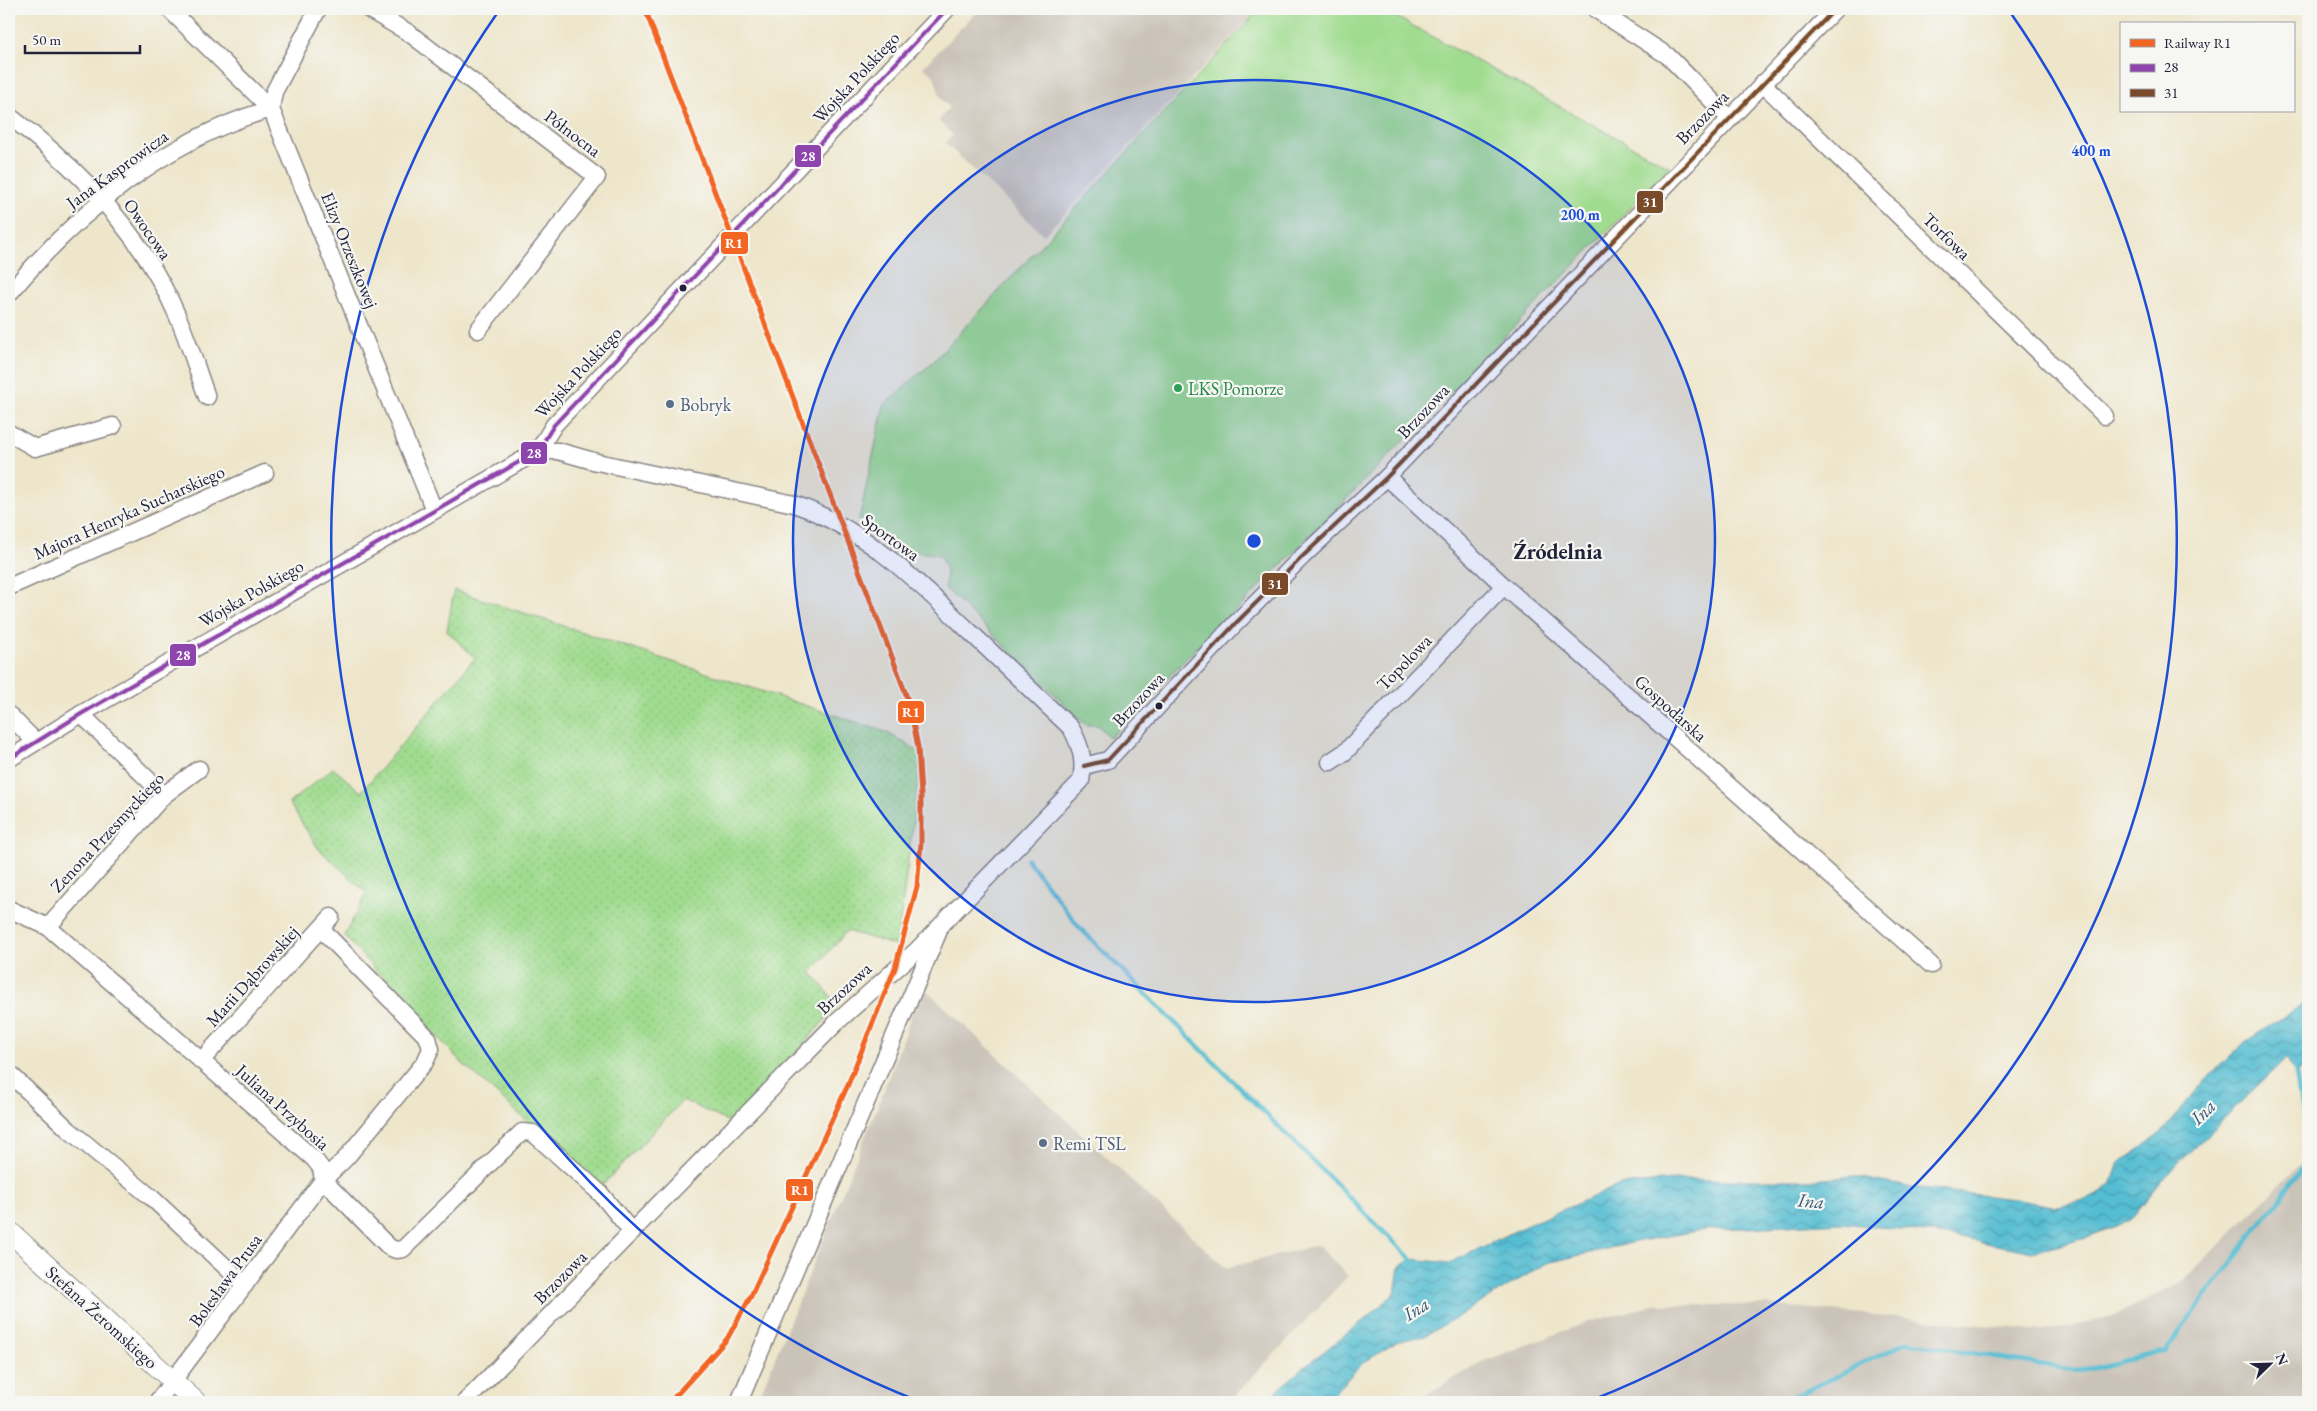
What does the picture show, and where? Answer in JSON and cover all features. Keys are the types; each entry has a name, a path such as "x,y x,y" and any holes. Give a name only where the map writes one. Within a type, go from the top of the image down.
{"street":[{"path":"169,9 271,109"},
{"path":"271,109 274,92 318,9"},
{"name":"Północna","path":"368,9 409,33 597,177 478,330"},
{"name":"Wojska Polskiego","path":"9,759 81,714 538,451 554,425 947,9"},
{"path":"1595,9 1668,56 1729,118"},
{"name":"Brzozowa","path":"465,1402 837,1022 916,951 1081,781 1084,766 1108,760 1241,618 1387,477 1729,118 1827,11"},
{"name":"Torfowa","path":"1762,83 2105,416"},
{"name":"Jana Kasprowicza","path":"9,294 40,257 76,222 103,200 202,134 245,116 271,109"},
{"name":"Elizy Orzeszkowej","path":"271,109 434,510"},
{"name":"Owocowa","path":"9,116 56,152 103,200 148,262 177,314 207,397"},
{"path":"9,433 35,448 113,426"},
{"name":"Sportowa","path":"538,451 558,451 597,462 794,504 822,514 886,554 1071,728 1080,745 1084,766"},
{"name":"Majora Henryka Sucharskiego","path":"9,587 266,473"},
{"name":"Gospodarska","path":"1387,477 1504,586 1931,965"},
{"name":"Topolowa","path":"1330,762 1345,752 1504,586"},
{"path":"81,714 164,795"},
{"path":"9,715 35,741"},
{"name":"Zenona Przesmyckiego","path":"48,927 164,795 199,769"},
{"name":"Juliana Przybosia","path":"9,909 48,927 314,1159 321,1168 322,1180 389,1247 396,1250 403,1249 522,1132 533,1133 600,1193 632,1232"},
{"name":"Marii Dąbrowskiej","path":"202,1061 326,923"},
{"name":"Bolesława Prusa","path":"158,1402 322,1180 346,1158 425,1062 431,1049 428,1038 326,923"},
{"path":"739,1402 942,924"},
{"path":"9,1073 69,1130 152,1198 246,1285"},
{"name":"Stefana Żeromskiego","path":"9,1231 196,1402"}],"shaded area":[{"path":"979,9 1259,9 1044,235 945,143 953,135 939,121 949,107 941,99 934,76 923,67"},
{"path":"922,986 1226,1268 1318,1245 1348,1276 1229,1402 757,1402 881,1098"},
{"path":"2308,1157 2308,1402 1413,1402 1482,1362 1588,1322 1654,1305 1769,1305 2044,1331 2113,1317 2183,1281"}],"green space":[{"name":"LKS Pomorze","path":"1260,9 1382,9 1670,167 1233,614 1229,614 1110,738 1098,725 1086,725 945,588 946,569 940,555 896,549 859,520 884,405 934,361"},
{"path":"454,590 886,732 922,753 897,946 847,931 811,972 838,1005 733,1124 683,1100 601,1187 462,1063 344,936 367,893 318,848 289,803 333,768 361,792 475,658 447,631"}],"water":[{"name":"Ina","path":"2308,1001 2308,1059 2306,1068 2296,1073 2286,1058 2172,1169 2130,1221 2069,1243 2032,1252 1935,1233 1844,1223 1704,1230 1640,1241 1547,1263 1425,1336 1398,1341 1363,1363 1325,1402 1265,1402 1305,1366 1368,1317 1395,1293 1399,1267 1411,1259 1450,1263 1523,1227 1620,1185 1674,1180 1815,1180 1852,1176 1903,1186 2013,1199 2058,1207 2083,1201 2101,1192 2112,1183 2118,1165 2161,1133 2206,1079 2245,1042"}],"waterway":[{"path":"1027,859 1079,927 1411,1259"},
{"path":"2295,1068 2308,1148"},
{"path":"1783,1402 1907,1342 2074,1370 2095,1368 2165,1351 2308,1161"}],"rail line":[{"name":"R1","path":"645,9 909,703 918,747 921,795 921,843 917,887 895,968 847,1087 751,1296 727,1339 670,1402"}],"transit line":[{"name":"28","path":"9,759 81,714 538,451 554,425 947,9"},
{"name":"31","path":"1084,766 1108,760 1234,625 1303,556 1387,477 1835,9"}],"place":[{"name":"LKS Pomorze","path":"1178,388"},
{"name":"Bobryk","path":"670,404"},
{"name":"Remi TSL","path":"1043,1143"}],"district":[{"name":"Źródelnia","path":"1558,551"}]}
